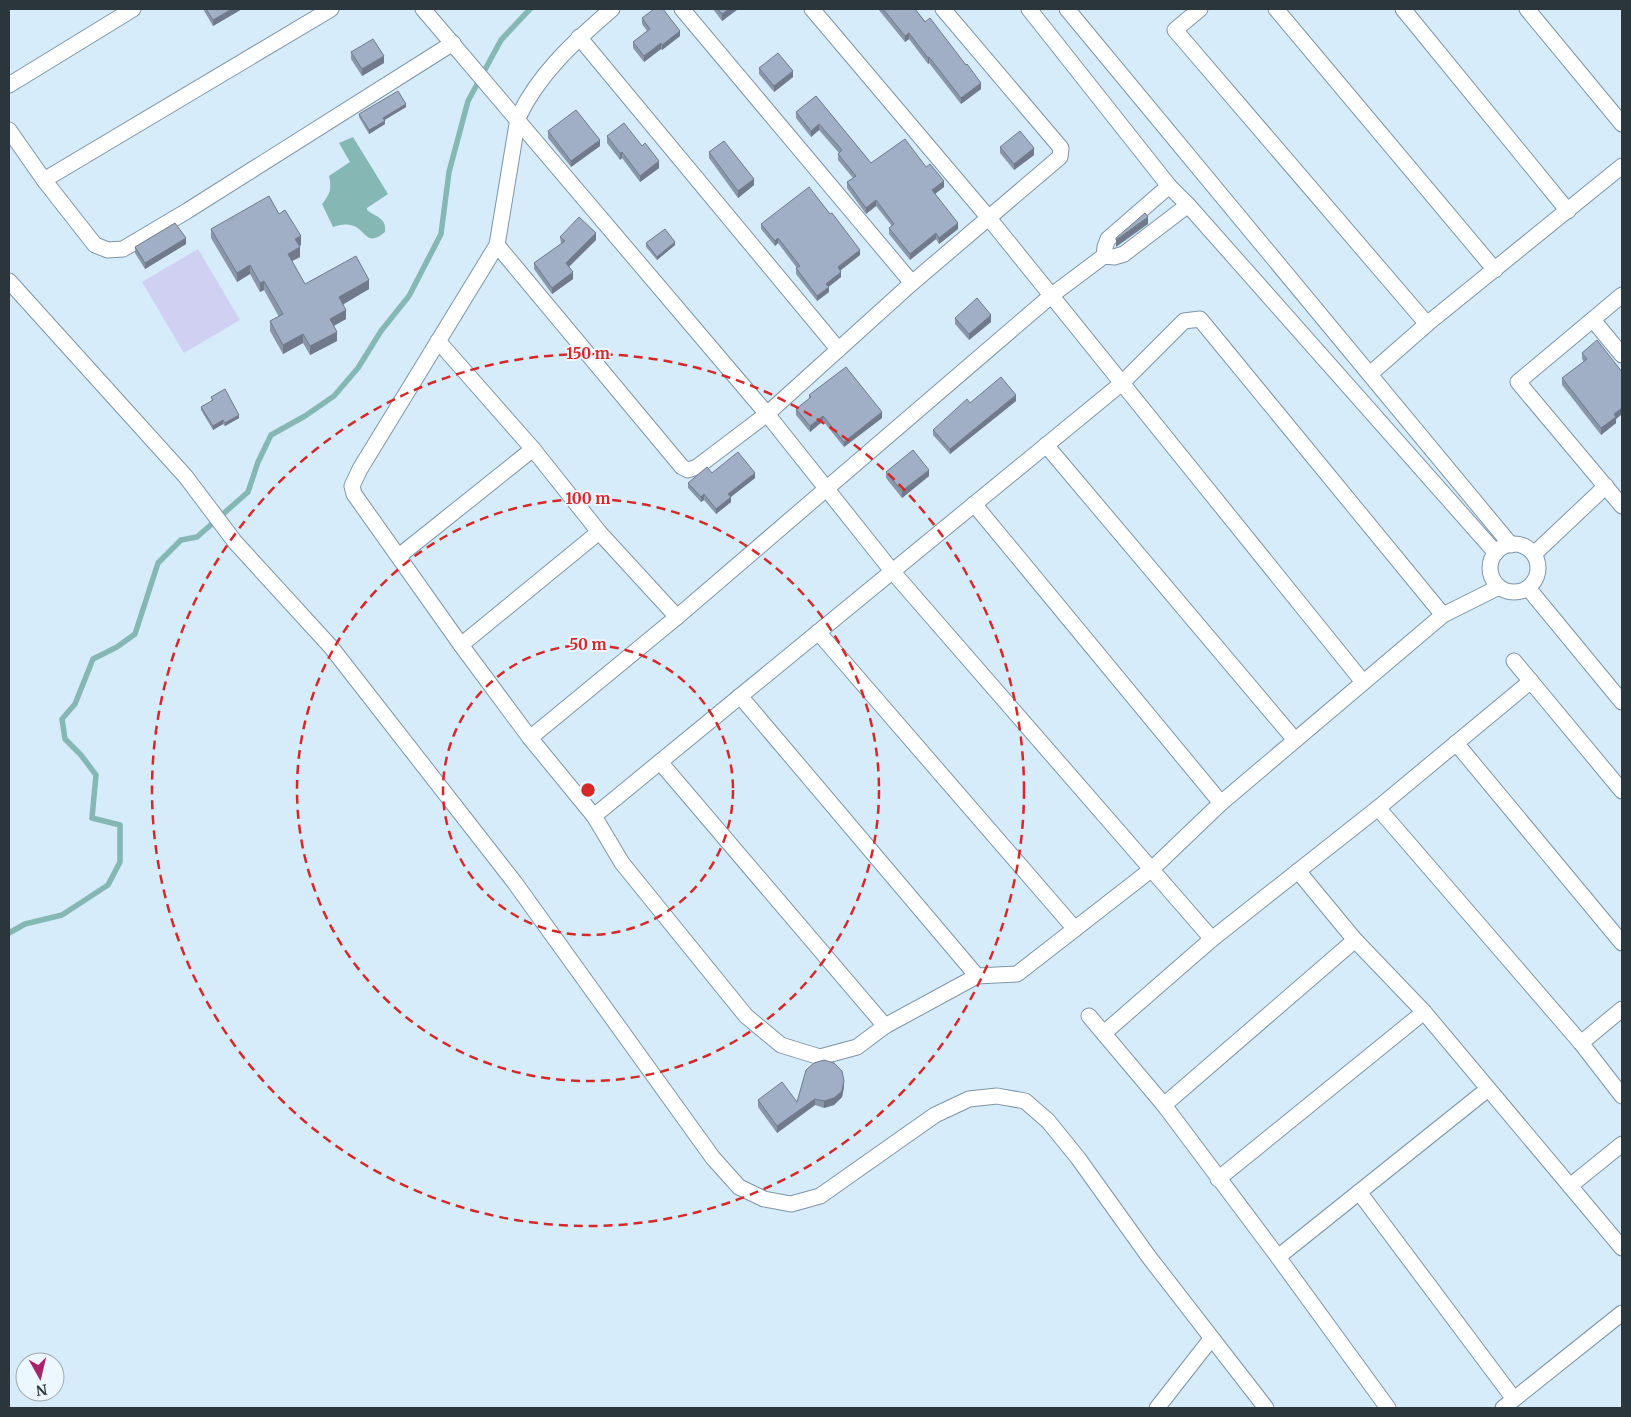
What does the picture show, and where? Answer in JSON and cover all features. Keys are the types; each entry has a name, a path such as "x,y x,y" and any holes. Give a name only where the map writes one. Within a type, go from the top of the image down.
{"street":[{"path":"9,85 133,9"},
{"path":"44,180 331,9"},
{"path":"423,9 518,118 767,414 892,572 1212,939"},
{"path":"612,9 579,37 526,98 518,118 497,245 360,469 352,486 354,494 530,738 594,816 622,863 746,1016 781,1045 820,1057 858,1047 885,1026 977,976 1017,974 1152,869 1222,803 1443,615 1499,587"},
{"path":"682,9 912,283"},
{"path":"812,9 1052,295 1363,682"},
{"path":"497,245 682,467 688,470 697,467 767,414 912,283 1060,157 1061,148 943,9"},
{"path":"1068,9 1511,545"},
{"path":"1200,9 1175,30 1427,324"},
{"path":"1276,9 1495,270"},
{"path":"1403,9 1568,210"},
{"path":"1527,9 1622,124"},
{"path":"1034,11 1169,186 1188,205 1496,552"},
{"path":"579,37 838,350"},
{"path":"9,130 44,180 95,245 108,250 123,249 187,211 453,43"},
{"path":"1370,374 1427,324 1622,166"},
{"path":"1104,256 1104,247 1108,239 1169,186"},
{"path":"530,738 677,617 1052,295 1104,256 1114,257 1124,254 1188,205"},
{"path":"9,281 186,477 235,542 331,647 515,883 713,1158 739,1187 764,1199 791,1204 820,1196 936,1115 969,1099 997,1096 1025,1101 1048,1121 1078,1158 1211,1339 1266,1408"},
{"path":"1622,295 1518,382 1622,506"},
{"path":"594,816 1122,383 1184,321 1200,320 1443,615"},
{"path":"1593,320 1622,355"},
{"path":"438,341 533,449 599,532 677,617"},
{"path":"1046,445 1295,740"},
{"path":"399,556 533,449"},
{"path":"1534,554 1606,486"},
{"path":"974,504 1222,803"},
{"path":"462,645 599,532"},
{"path":"1511,545 1527,548 1534,554 1537,561 1537,576 1528,588 1513,592 1506,591 1494,582 1490,566 1496,552 1503,547 1511,545"},
{"path":"1528,588 1622,702"},
{"path":"818,632 1075,929"},
{"path":"1514,661 1622,791"},
{"path":"1104,1033 1212,939 1378,808 1531,681"},
{"path":"740,696 977,976"},
{"path":"1456,743 1622,943"},
{"path":"660,762 885,1026"},
{"path":"1378,808 1581,1043 1622,1096"},
{"path":"1298,871 1356,940 1424,1012 1622,1248"},
{"path":"1164,1105 1356,940"},
{"path":"1581,1043 1622,1009"},
{"path":"1218,1179 1424,1012"},
{"path":"1089,1016 1164,1105 1388,1408"},
{"path":"1278,1257 1488,1089"},
{"path":"1570,1186 1622,1144"},
{"path":"1359,1192 1509,1404 1622,1313"},
{"path":"1157,1408 1211,1339"}],"shaded area":[{"path":"353,137 388,194 367,208 367,210 383,221 385,232 378,237 369,238 359,229 350,225 333,227 322,204 330,191 329,176 350,162 339,143"},
{"path":"198,249 240,320 184,353 142,282"}],"building":[{"path":"206,9 232,9 213,20"},
{"path":"654,9 663,9 680,31 644,56 633,42 650,29 642,18"},
{"path":"718,9 729,9 722,14"},
{"path":"883,9 915,9 925,22 930,18 981,83 961,98 909,33 905,36"},
{"path":"373,39 384,56 362,69 351,52"},
{"path":"778,53 793,71 774,86 759,68"},
{"path":"398,91 406,104 383,118 385,121 369,130 359,114"},
{"path":"816,96 871,163 905,139 926,167 930,164 944,181 932,190 958,223 939,238 936,233 910,254 889,228 894,224 876,200 866,208 847,182 856,176 838,154 842,150 819,124 811,131 796,112"},
{"path":"576,110 600,140 571,161 548,131"},
{"path":"624,123 642,146 645,143 659,161 640,176 607,136"},
{"path":"1020,131 1034,148 1014,164 1000,147"},
{"path":"724,141 754,179 738,191 709,152"},
{"path":"809,187 830,214 832,213 860,250 838,267 841,272 826,284 829,287 817,296 796,268 800,266 778,238 775,241 761,224"},
{"path":"269,196 279,214 285,210 301,236 295,239 300,247 288,254 305,284 356,256 369,280 339,297 346,310 330,319 337,332 310,346 303,334 283,345 270,321 283,314 264,281 260,283 250,265 237,273 211,229"},
{"path":"1145,213 1148,217 1116,240 1116,238"},
{"path":"579,217 596,233 566,263 573,272 552,288 534,263 565,241 560,237"},
{"path":"175,223 186,238 145,263 135,247"},
{"path":"665,229 675,242 657,257 646,243"},
{"path":"977,298 991,315 969,334 955,318"},
{"path":"1597,340 1622,372 1622,408 1614,414 1616,417 1601,428 1562,378 1587,359 1582,353"},
{"path":"846,367 882,412 844,442 823,416 810,426 796,409 811,397 809,395"},
{"path":"1001,377 1016,395 950,449 933,430 967,399 970,403"},
{"path":"225,389 239,415 225,423 223,420 213,426 201,407 213,400 211,397"},
{"path":"913,450 929,470 902,491 886,472"},
{"path":"738,452 755,473 728,494 731,497 716,509 704,494 701,497 688,483 707,467 712,473"},
{"path":"824,1060 834,1063 842,1071 844,1081 842,1091 834,1098 824,1101 815,1099 777,1126 758,1100 782,1082 797,1102 806,1070 814,1063"}],"waterway":[{"path":"9,933 25,924 62,915 108,885 120,862 120,825 92,818 96,775 81,755 65,739 62,719 75,704 93,659 117,647 135,634 158,563 181,540 197,537 248,492 258,462 271,435 305,416 334,396 358,368 381,331 409,296 441,234 449,172 468,101 501,40 530,9"}]}
